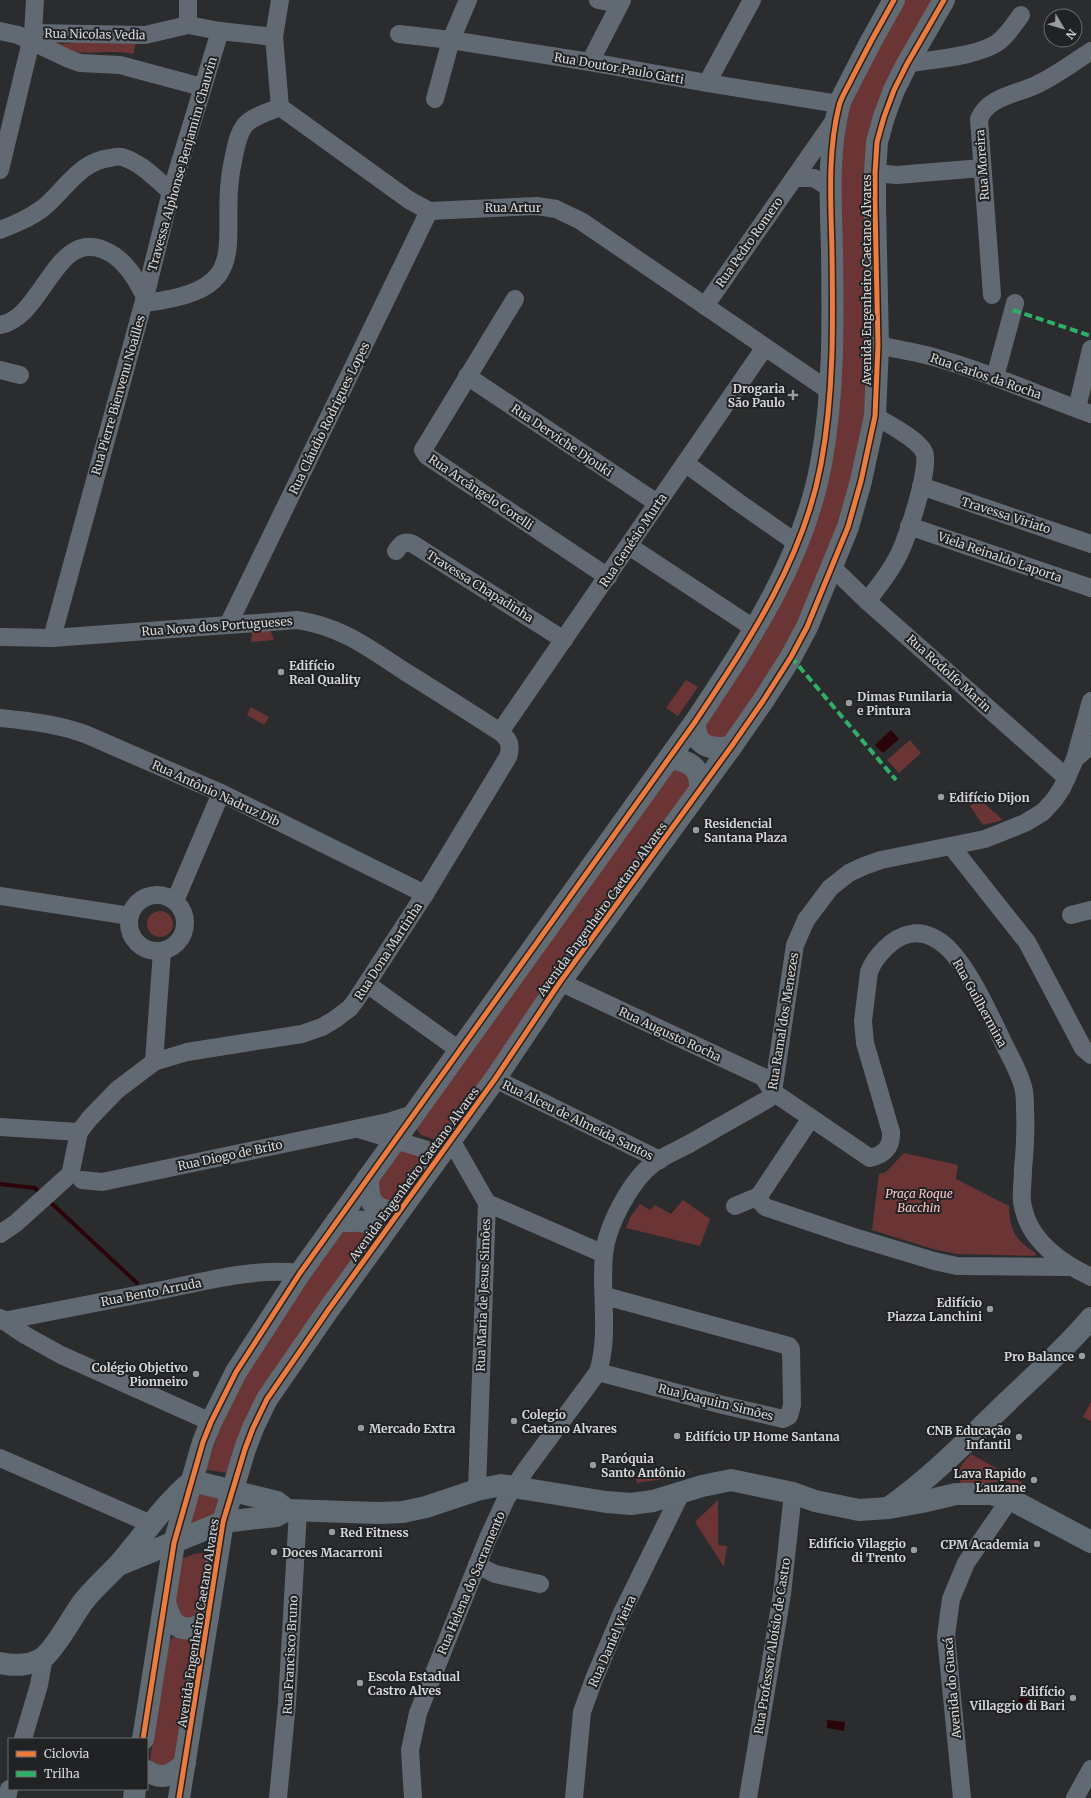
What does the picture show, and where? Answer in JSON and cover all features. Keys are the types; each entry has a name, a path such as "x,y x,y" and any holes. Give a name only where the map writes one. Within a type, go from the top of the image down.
{"main road":[{"path":"143,1738 174,1543 203,1442 211,1422 236,1372 300,1273 367,1178 695,722 755,629 783,577 798,544 814,495 821,465 831,392 833,306 831,154 838,110 869,44 894,0"},
{"name":"Avenida Engenheiro Caetano Alvares","path":"179,1798 224,1522 253,1428 267,1399 495,1079 560,982 731,747 763,701 798,645 807,627 848,527 875,416 878,345 875,173 878,142 884,117 894,90 907,64 944,0"},
{"path":"695,722 697,737 706,746 715,749 731,747"},
{"path":"670,758 682,760 693,765 701,780 700,789"},
{"path":"367,1178 370,1197 377,1207 389,1211 401,1209"},
{"path":"337,1221 346,1222 353,1220 365,1222 375,1230 379,1240"},
{"path":"889,1508 912,1491 938,1468 1061,1350 1091,1318"},
{"path":"938,1468 950,1495"},
{"path":"118,1565 224,1522 276,1516 292,1511 378,1513 403,1512 426,1507 477,1490 501,1485 515,1486 606,1502 631,1504 653,1501 718,1481 731,1480 793,1493 815,1501 859,1510 889,1508 950,1495 978,1493 1003,1496 1010,1499 1091,1542"},
{"path":"0,1663 12,1665 25,1664 44,1657 84,1600 118,1565 172,1499 191,1482 197,1482 232,1492 277,1502 292,1511"},
{"path":"165,1602 171,1619 179,1626 195,1628 202,1624 208,1617"},
{"path":"148,1771 162,1777 167,1776 177,1771 185,1763"}],"street":[{"path":"0,170 32,37 35,0"},
{"path":"188,0 188,25"},
{"path":"280,0 274,37 280,107 409,200 429,211"},
{"path":"435,99 452,40 468,0"},
{"path":"590,62 621,2 598,0"},
{"path":"707,83 752,0"},
{"path":"907,64 985,49 998,42 1008,33 1021,15"},
{"name":"Rua Nicolas Vedia","path":"32,37 145,36 188,25 220,31 274,37"},
{"name":"Travessa Alphonse Benjamim Chauvin","path":"145,300 171,192 220,31"},
{"path":"0,32 32,37 69,59 80,63 120,65 202,87"},
{"name":"Rua Doutor Paulo Gatti","path":"399,34 452,40 590,62 707,83 838,110"},
{"name":"Rua Moreira","path":"992,295 979,119 985,108 1003,98 1038,84 1091,51"},
{"name":"Rua Pierre Bienvenu Noailles","path":"52,638 145,300 165,301 199,292 210,284 219,274 226,261 229,239 229,175 238,138 245,125 255,118 280,107"},
{"name":"Rua Pedro Romero","path":"705,306 794,178 838,110"},
{"path":"0,230 34,214 44,207 78,172 94,162 107,158 120,157 133,162 148,171 171,192"},
{"path":"875,173 897,175 982,168"},
{"path":"794,178 814,178 831,190"},
{"name":"Rua Artur","path":"429,211 537,206 556,208 581,221 831,392"},
{"name":"Rua Cláudio Rodrigues Lopes","path":"228,625 429,211"},
{"path":"0,325 15,318 26,309 64,260 74,251 84,246 96,246 109,252 124,263 140,286 145,300"},
{"name":"Rua Arcângelo Corelli","path":"515,299 424,447 425,453 608,577"},
{"path":"995,377 1015,303"},
{"name":"Rua Carlos da Rocha","path":"878,345 926,355 995,377 1084,411"},
{"name":"Rua Genésio Murta","path":"500,732 765,348"},
{"path":"1084,411 1091,349"},
{"path":"0,370 20,375"},
{"name":"Rua Derviche Djouki","path":"467,376 657,503"},
{"path":"867,601 893,566 901,550 926,465 923,450 909,438 875,416"},
{"path":"685,462 738,502 798,544"},
{"name":"Travessa Viriato","path":"921,486 1091,544"},
{"name":"Viela Reinaldo Laporta","path":"909,526 1091,588"},
{"name":"Travessa Chapadinha","path":"396,551 404,542 413,544 564,640"},
{"path":"629,546 755,629"},
{"name":"Rua Rodolfo Marin","path":"832,567 867,601 1067,778"},
{"name":"Rua Nova dos Portugueses","path":"1,641 297,620 316,623 334,629 362,644 500,732"},
{"path":"1075,758 1091,701"},
{"name":"Rua Antônio Nadruz Dib","path":"0,718 46,722 65,726 85,734 221,793 424,894"},
{"name":"Rua Dona Martinha","path":"80,1132 90,1118 117,1090 154,1062 187,1052 302,1034 322,1027 350,1008 424,894 508,757 510,745 508,738 500,732"},
{"name":"Rua Ramal dos Menezes","path":"515,1486 598,1372 602,1359 605,1333 604,1254 609,1232 619,1209 635,1182 654,1163 768,1099 774,1092 795,945 806,920 818,903 830,888 848,873 864,866 881,860 984,839 1025,823 1043,812 1054,800 1067,778 1075,758 1091,745"},
{"path":"175,901 221,793"},
{"path":"951,846 1028,942 1083,1048 1091,1055"},
{"path":"155,895 166,896 175,901 182,909 185,920 185,930 180,940 172,947 162,951 152,951 143,948 136,942 131,934 129,924 130,916 135,905 144,898 155,895"},
{"path":"0,896 130,916"},
{"path":"1071,915 1091,910"},
{"name":"Rua Guilhermina","path":"774,1092 870,1158 880,1156 888,1148 892,1141 891,1132 865,1043 863,1021 869,972 872,964 882,952 896,940 908,934 914,933 933,936 948,948 961,964 992,1018 1019,1075 1025,1092 1026,1132 1022,1202 1028,1221 1038,1238 1069,1266 1091,1277"},
{"path":"154,1062 162,951"},
{"name":"Rua Augusto Rocha","path":"560,982 764,1078 774,1092"},
{"path":"367,984 459,1050"},
{"name":"Rua Alceu de Almeida Santos","path":"495,1079 660,1160"},
{"name":"Rua Diogo de Brito","path":"75,1176 102,1182 357,1128 413,1114"},
{"path":"735,1206 759,1196 811,1118"},
{"path":"0,1127 80,1132 75,1176 0,1234"},
{"path":"357,1128 394,1141 446,1147 487,1203"},
{"path":"759,1196 759,1200 764,1207 934,1262 957,1266 1069,1266"},
{"name":"Rua Maria de Jesus Simões","path":"477,1490 487,1203 604,1254"},
{"name":"Rua Bento Arruda","path":"2,1320 215,1280 284,1271 300,1273"},
{"name":"Rua Joaquim Simões","path":"598,1372 722,1406 783,1419 789,1416 792,1405 791,1349 789,1346 605,1296"},
{"path":"2,1320 61,1355 211,1422"},
{"path":"0,1458 151,1524"},
{"name":"Rua Helena do Sacramento","path":"413,1798 410,1750 418,1713 477,1565 506,1499 515,1486"},
{"name":"Rua Daniel Vieira","path":"574,1798 582,1712 594,1679 622,1615 681,1493"},
{"name":"Rua Professor Aloísio de Castro","path":"748,1798 782,1594 793,1493"},
{"name":"Avenida do Guacá","path":"962,1798 946,1636 951,1599 966,1563 1010,1499"},
{"name":"Rua Francisco Bruno","path":"278,1798 287,1703 292,1511"},
{"path":"477,1565 495,1574 540,1584"},
{"path":"23,1738 44,1657"},
{"path":"1075,1798 1091,1769"}],"green space":[{"path":"901,0 936,0 877,112 868,421 841,527 813,593 783,651 725,741 700,733 819,499 837,155 846,103"},
{"path":"51,40 61,44 90,41 136,43 133,54 122,52 90,53 61,47"},
{"path":"270,629 274,640 251,642 252,632"},
{"path":"686,680 698,687 678,716 666,708"},
{"path":"251,707 269,717 264,725 247,715"},
{"path":"910,740 921,753 899,773 887,760"},
{"path":"676,763 694,784 439,1141 421,1135 416,1128"},
{"path":"979,799 1003,820 983,825 970,806"},
{"path":"160,911 170,914 173,924 170,934 160,937 150,934 147,924 150,914"},
{"path":"402,1148 425,1156 420,1169 393,1208 385,1208 374,1186"},
{"name":"Praça Roque Bacchin","path":"904,1153 958,1165 956,1179 1009,1206 1014,1233 1022,1243 1036,1254 1035,1256 957,1254 933,1249 872,1230 879,1174 886,1172"},
{"path":"683,1200 710,1219 700,1246 626,1228 631,1216 640,1204 650,1210 655,1205 671,1214"},
{"path":"347,1226 370,1232 369,1241 230,1473 206,1470 222,1421 245,1374 304,1284"},
{"path":"1091,1402 1091,1421 1083,1417"},
{"path":"971,1454 1023,1483 1021,1486 1005,1481 963,1485 958,1476 960,1468"},
{"path":"658,1471 691,1471 669,1478 637,1483 635,1474"},
{"path":"200,1485 223,1493 216,1522 184,1535"},
{"path":"718,1500 718,1545 727,1546 724,1567 695,1522"},
{"path":"210,1552 199,1621 182,1622 172,1603 179,1560 194,1554"},
{"path":"181,1633 195,1637 175,1768 149,1766 167,1647 172,1638"}],"shaded area":[{"path":"891,730 899,739 883,753 875,745"},
{"path":"1025,1689 1037,1696 1034,1700 1030,1698 1025,1707 1017,1702"},
{"path":"827,1720 845,1722 844,1731 827,1728"}],"waterway":[{"path":"0,1184 35,1188 41,1194"},
{"path":"48,1200 137,1283"}],"marked path":[{"path":"1013,310 1091,336"},
{"path":"791,657 896,780"}],"cycle path":[{"path":"143,1738 174,1543 203,1442 211,1422 236,1372 300,1273 695,722 735,662 771,599 787,567 813,500 821,464 828,411 832,358 831,161 835,124 843,96 894,0"},
{"path":"179,1798 223,1522 245,1449 267,1399 329,1309 495,1079 560,982 731,747 791,657 807,627 848,527 861,481 875,416 878,345 875,205 877,142 894,90 907,64 944,0"}],"place":[{"name":"Drogaria São Paulo","path":"793,395"},
{"name":"Edifício Real Quality","path":"281,672"},
{"name":"Dimas Funilaria e Pintura","path":"849,703"},
{"name":"Edifício Dijon","path":"941,797"},
{"name":"Residencial Santana Plaza","path":"696,830"},
{"name":"Edifício Piazza Lanchini","path":"990,1309"},
{"name":"Pro Balance","path":"1082,1356"},
{"name":"Colégio Objetivo Pionneiro","path":"196,1374"},
{"name":"Colegio Caetano Alvares","path":"514,1421"},
{"name":"Mercado Extra","path":"361,1428"},
{"name":"Edifício UP Home Santana","path":"677,1436"},
{"name":"CNB Educação Infantil","path":"1019,1437"},
{"name":"Paróquia Santo Antônio","path":"593,1465"},
{"name":"Lava Rapido Lauzane","path":"1034,1480"},
{"name":"Red Fitness","path":"332,1532"},
{"name":"CPM Academia","path":"1037,1544"},
{"name":"Edifício Vilaggio di Trento","path":"914,1550"},
{"name":"Doces Macarroni","path":"274,1552"},
{"name":"Escola Estadual Castro Alves","path":"360,1683"},
{"name":"Edifício Villaggio di Bari","path":"1073,1698"}]}
